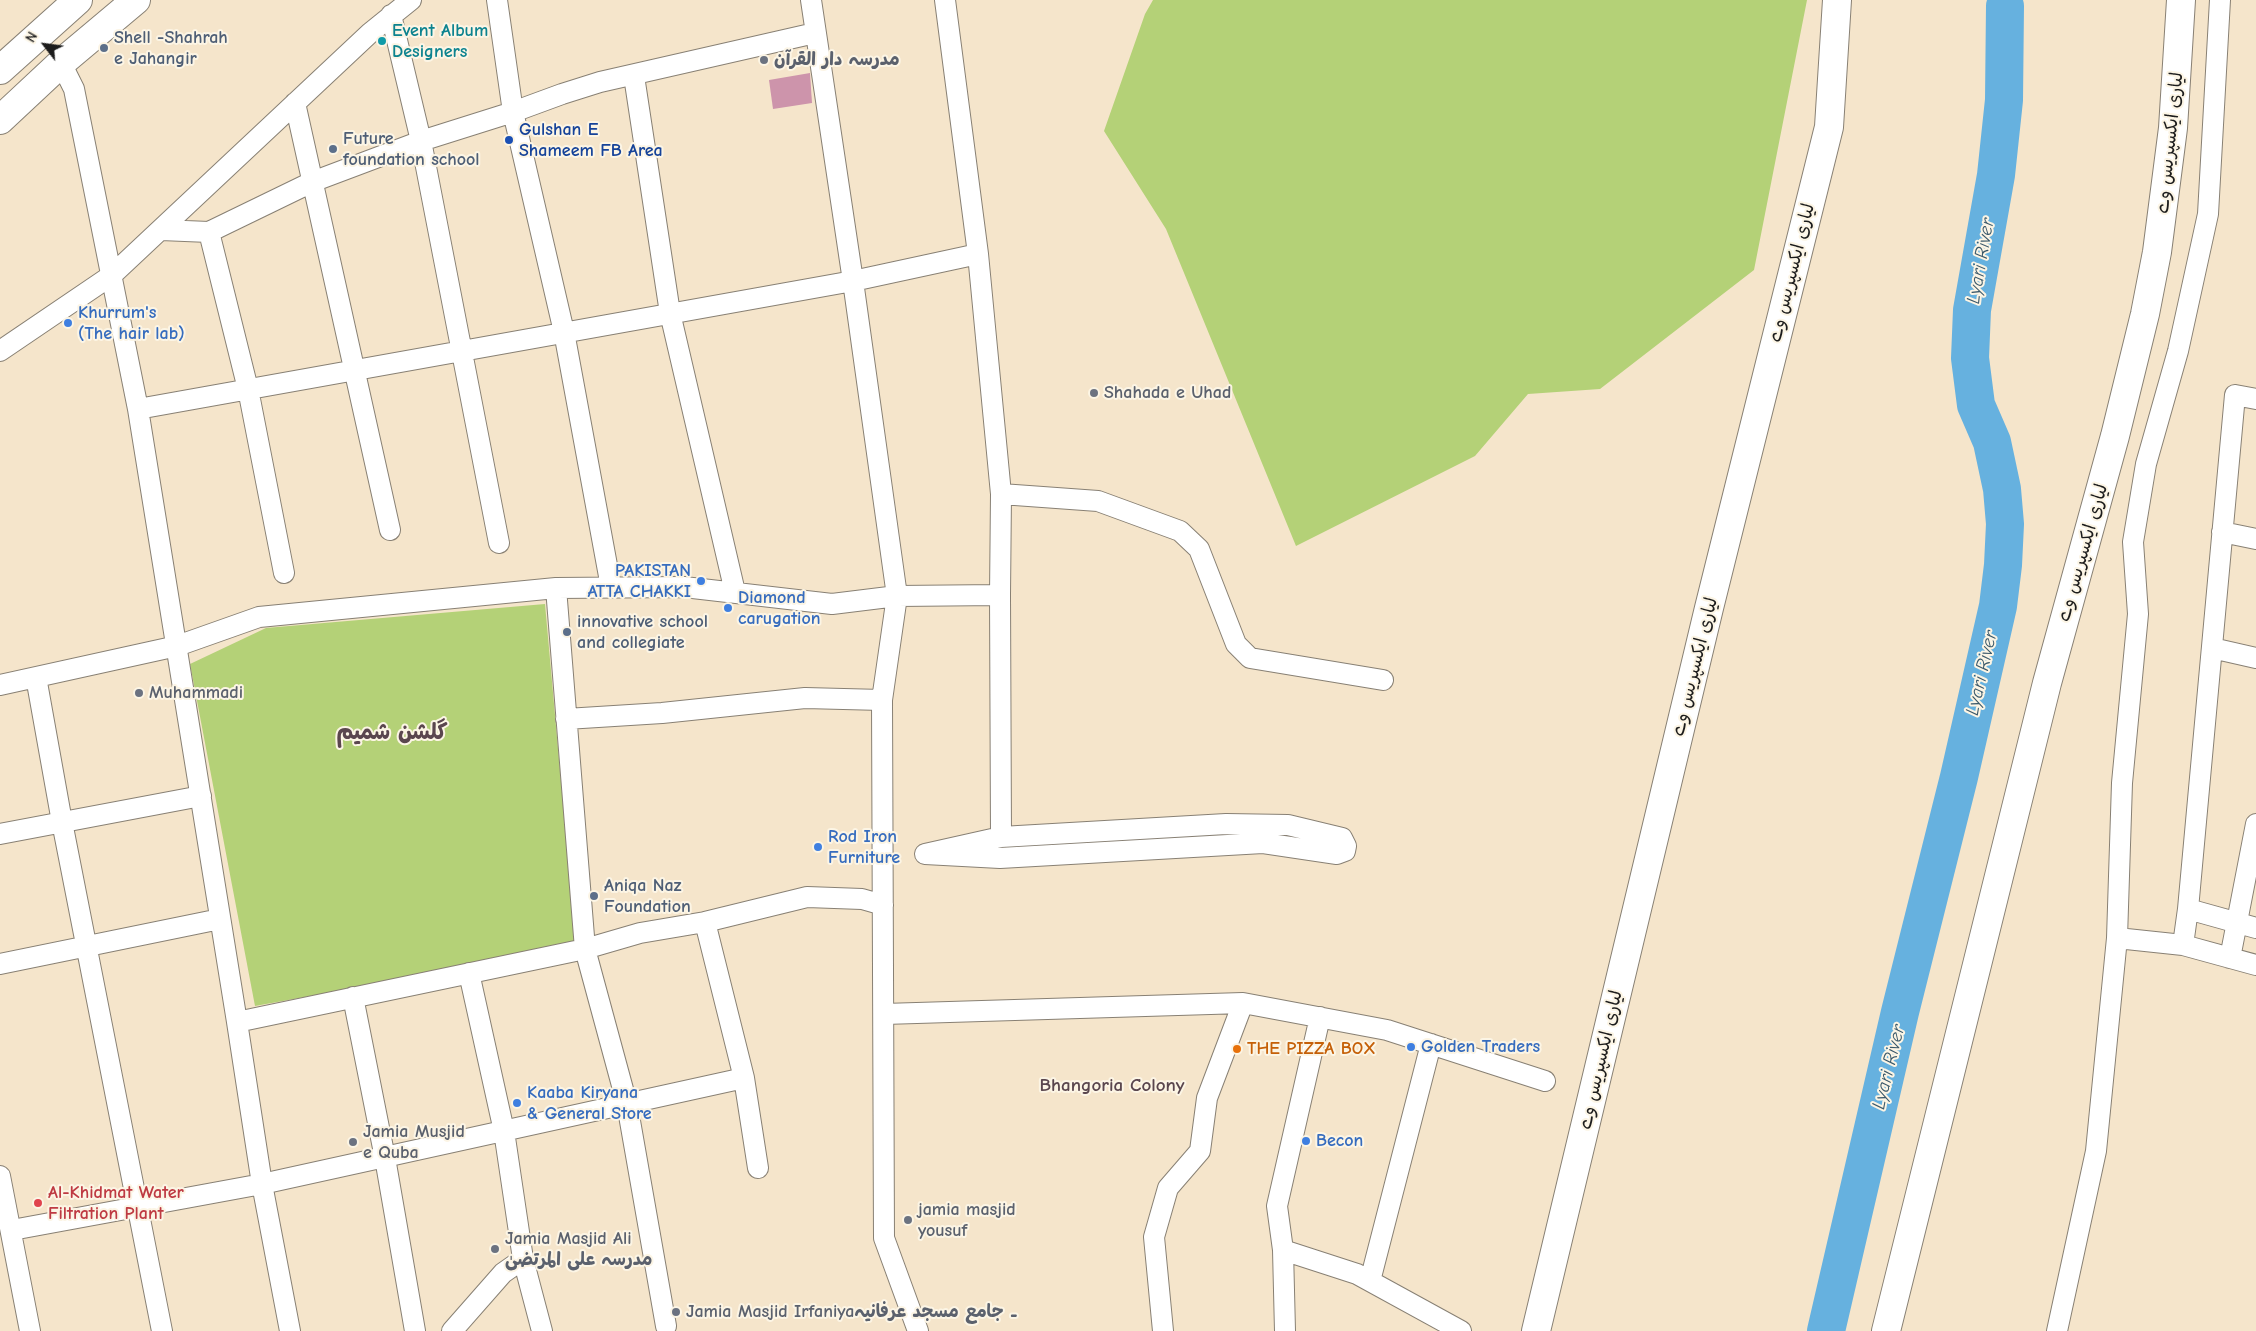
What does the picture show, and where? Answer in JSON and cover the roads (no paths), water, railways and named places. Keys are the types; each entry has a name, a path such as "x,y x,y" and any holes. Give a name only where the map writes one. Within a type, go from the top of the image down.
{"main road":[{"path":"0,70 78,0"},
{"path":"0,120 61,63 136,0"},
{"name":"لیاری ایکسپریس وے","path":"1536,1331 1709,608 1828,127 1837,0"},
{"name":"لیاری ایکسپریس وے","path":"1886,1331 2047,682 2115,436 2146,314 2157,252 2169,163 2178,66 2181,0"}],"street":[{"path":"0,351 112,275 370,33 410,0"},
{"path":"496,0 513,112 564,332 611,587"},
{"path":"811,0 897,596 882,700 884,1238 918,1331"},
{"path":"945,0 978,254 1001,494 1001,837"},
{"path":"2057,1331 2096,1152 2117,938 2122,782 2138,614 2133,542 2146,464 2178,351 2208,214 2220,0"},
{"path":"391,15 421,141 499,543"},
{"path":"161,230 209,232 312,182 421,141 590,85 815,33"},
{"path":"61,63 74,89 138,409 262,1184 290,1331"},
{"path":"634,76 670,313 735,592"},
{"path":"295,104 390,530"},
{"path":"209,232 248,389 284,572"},
{"path":"138,409 853,281 978,254"},
{"path":"2183,945 2188,909 2235,395 2256,398"},
{"path":"1001,494 1098,501 1180,531 1200,548 1236,644 1250,658 1383,680"},
{"path":"2222,532 2256,539"},
{"path":"0,685 177,646 259,617 556,588 684,587 832,604 897,596 1000,595"},
{"path":"556,588 585,949 627,1104 666,1326"},
{"path":"2212,648 2256,658"},
{"path":"36,677 62,822 162,1331"},
{"path":"566,719 662,713 805,698 882,700"},
{"path":"0,834 201,796"},
{"path":"1258,824 1288,825 1342,838 1346,846 1342,853 1337,854 1263,843 1000,858 925,854 1001,837 1258,824"},
{"path":"2230,958 2236,923 2252,862 2256,824"},
{"path":"236,1022 585,949 640,933 705,922 806,897 862,898 883,905"},
{"path":"2188,909 2256,928"},
{"path":"0,964 220,919"},
{"path":"705,922 744,1078 758,1168"},
{"path":"2117,938 2183,945 2256,965"},
{"path":"469,974 504,1132 524,1259 542,1331"},
{"path":"353,998 385,1158 415,1331"},
{"path":"884,1014 1242,1003 1387,1030 1545,1081"},
{"path":"1163,1331 1154,1237 1168,1188 1200,1151 1207,1098 1242,1003"},
{"path":"1285,1331 1283,1250 1276,1206 1320,1017"},
{"path":"1370,1281 1431,1044"},
{"path":"12,1230 262,1184 744,1078"},
{"path":"0,1176 12,1230 30,1331"},
{"path":"1283,1250 1357,1274 1461,1331"},
{"path":"452,1331 503,1273 524,1259"}],"waterway":[{"name":"Lyari River","path":"2005,0 2005,6"},
{"name":"Lyari River","path":"1826,1331 1900,1012 1959,777 1998,606 2005,524 2002,489 1992,442 1976,405 1970,358 1972,310 1996,175 2004,100 2005,6"}],"place":[{"name":"Event Album Designers","path":"382,41"},
{"name":"Shell -Shahrah e Jahangir","path":"104,48"},
{"name":"مدرسہ دار القرآن","path":"764,60"},
{"name":"Gulshan E Shameem FB Area","path":"509,140"},
{"name":"Future foundation school","path":"333,149"},
{"name":"Khurrum's (The hair lab)","path":"68,323"},
{"name":"Shahada e Uhad","path":"1094,393"},
{"name":"PAKISTAN ATTA CHAKKI","path":"701,581"},
{"name":"Diamond carugation","path":"728,608"},
{"name":"innovative school and collegiate","path":"567,632"},
{"name":"Muhammadi","path":"139,693"},
{"name":"Rod Iron Furniture","path":"818,847"},
{"name":"Aniqa Naz Foundation","path":"594,896"},
{"name":"Golden Traders","path":"1411,1047"},
{"name":"THE PIZZA BOX","path":"1237,1049"},
{"name":"Kaaba Kiryana & General Store","path":"517,1103"},
{"name":"Becon","path":"1306,1141"},
{"name":"Jamia Musjid e Quba","path":"353,1142"},
{"name":"Al-Khidmat Water Filtration Plant","path":"38,1203"},
{"name":"jamia masjid yousuf","path":"908,1220"},
{"name":"Jamia Masjid Ali مدرسہ علی المرتضیٰ","path":"495,1249"},
{"name":"Jamia Masjid Irfaniya۔ جامع مسجد عرفانیہ","path":"676,1312"}],"district":[{"name":"گلشن شمیم","path":"392,733"},
{"name":"Bhangoria Colony","path":"1112,1086"}]}
